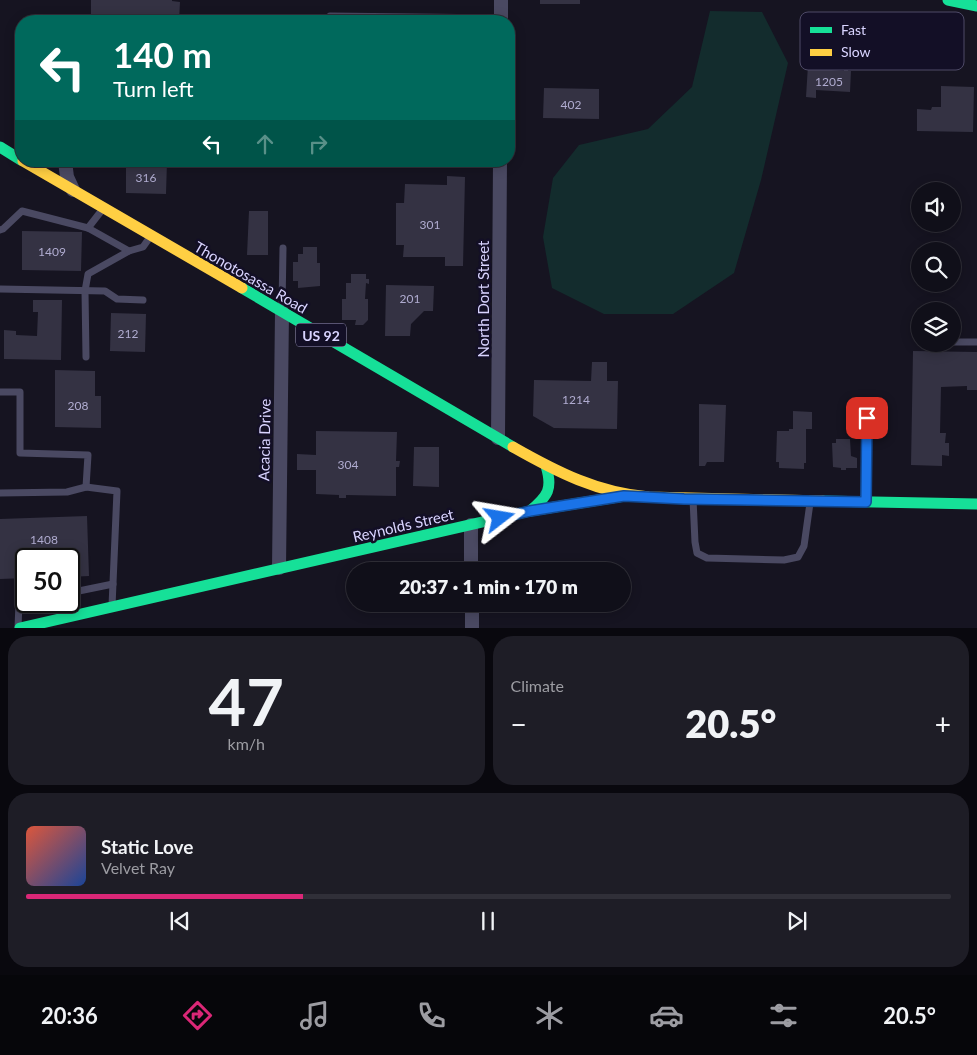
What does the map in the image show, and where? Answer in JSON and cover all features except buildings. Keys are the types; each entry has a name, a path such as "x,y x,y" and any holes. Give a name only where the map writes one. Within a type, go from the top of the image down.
{"main road":[{"path":"948,0 977,6"},
{"name":"Thonotosassa Road","path":"0,148 15,157"},
{"name":"Thonotosassa Road","path":"33,167 546,466 591,486 624,496"},
{"path":"530,511 545,499 550,489 550,478 546,466"},
{"name":"Reynolds Street","path":"19,628 69,621 112,606 530,511 624,496 977,504"}],"street":[{"path":"501,0 501,15"},
{"path":"66,167 67,177 73,190"},
{"name":"North Dort Street","path":"498,438 500,167"},
{"name":"Acacia Drive","path":"279,568 282,312"},
{"path":"471,525 471,562"},
{"path":"472,612 472,628"}],"lane":[{"path":"88,228 104,208"},
{"path":"0,230 3,230 22,211 88,228 129,251"},
{"path":"86,357 85,291 88,274 129,251 143,247 151,236"},
{"path":"282,312 284,248"},
{"path":"0,290 105,290 117,298 143,300"},
{"path":"961,342 977,342"},
{"path":"0,392 20,392 20,454 88,455 86,487"},
{"path":"866,502 867,418"},
{"path":"0,493 67,492 86,487 117,491 112,606"},
{"path":"693,499 697,553 707,558 784,560 798,557 804,546 810,501"},
{"path":"80,591 113,584"},
{"path":"19,628 20,613"}],"green space":[{"path":"710,11 762,12 788,63 761,180 734,273 673,314 604,314 552,288 543,237 553,178 579,145 648,129 692,87"}],"traffic: fast":[{"path":"948,0 977,6"},
{"path":"0,147 15,156"},
{"path":"242,288 513,447"},
{"path":"530,511 541,501 547,492 549,481 546,466"},
{"path":"20,628 530,511 624,496"},
{"path":"823,501 977,504"}],"traffic: slow":[{"path":"33,167 242,288"},
{"path":"513,447 578,480 630,495 823,501"}],"route":[{"path":"500,518 530,511 624,496 684,499 866,502 867,418"}]}
